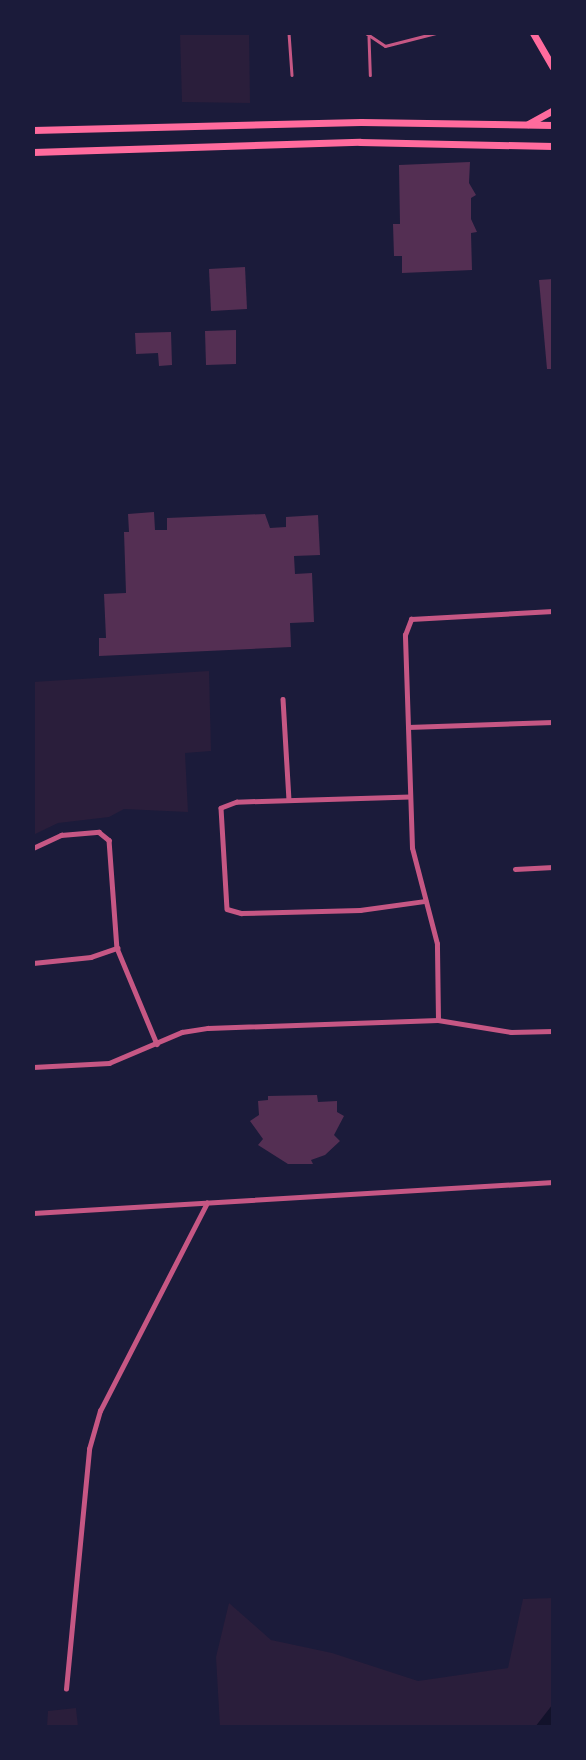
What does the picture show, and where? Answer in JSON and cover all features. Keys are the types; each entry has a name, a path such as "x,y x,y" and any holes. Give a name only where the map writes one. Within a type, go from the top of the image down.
{"main road":[{"path":"533,33 553,67"},
{"path":"528,124 553,110"},
{"path":"33,130 553,125"},
{"path":"173,127 173,145"},
{"path":"33,152 173,145 448,142 553,146"}],"street":[{"path":"438,1020 437,944 412,848 405,635 411,619 553,611"},
{"path":"283,699 289,799"},
{"path":"408,727 553,722"},
{"path":"410,797 237,802 218,811 227,909 241,913 360,911 425,901"},
{"path":"33,848 61,835 99,832 109,840 117,948 157,1044"},
{"path":"515,869 553,867"},
{"path":"33,963 91,957 117,948"},
{"path":"33,1067 109,1063 182,1031 208,1028 438,1020 511,1032 553,1031"},
{"path":"33,1213 553,1182"},
{"path":"66,1689 89,1449 100,1411 207,1203"}],"lane":[{"path":"289,33 292,75"},
{"path":"366,33 386,46 436,33"},
{"path":"369,37 370,75"}],"shaded area":[{"path":"180,33 249,33 250,103 182,102"},
{"path":"209,671 211,751 185,753 188,812 124,809 109,817 58,823 33,835 33,682"},
{"path":"553,1598 553,1727 220,1727 216,1657 229,1603 271,1640 332,1653 418,1681 508,1668 523,1599"},
{"path":"553,1704 553,1727 535,1727"},
{"path":"76,1708 78,1727 47,1727 48,1711"}],"building":[{"path":"470,162 469,183 476,195 471,198 471,219 477,232 471,233 472,270 402,273 402,256 394,256 393,224 400,224 399,165"},
{"path":"245,267 247,309 211,311 209,269"},
{"path":"553,279 553,369 547,369 539,280"},
{"path":"236,330 236,364 206,365 205,331"},
{"path":"171,332 172,365 159,366 158,353 136,354 135,333"},
{"path":"154,512 155,530 167,530 167,518 265,514 270,528 286,527 286,517 318,515 320,555 294,556 295,574 312,573 314,622 290,623 291,647 99,656 99,638 106,638 104,594 126,593 124,532 129,532 128,514"},
{"path":"317,1095 318,1102 337,1101 337,1112 344,1116 334,1135 340,1141 325,1155 311,1160 313,1164 288,1164 258,1145 263,1139 250,1121 259,1115 258,1101 268,1100 268,1096"}]}
